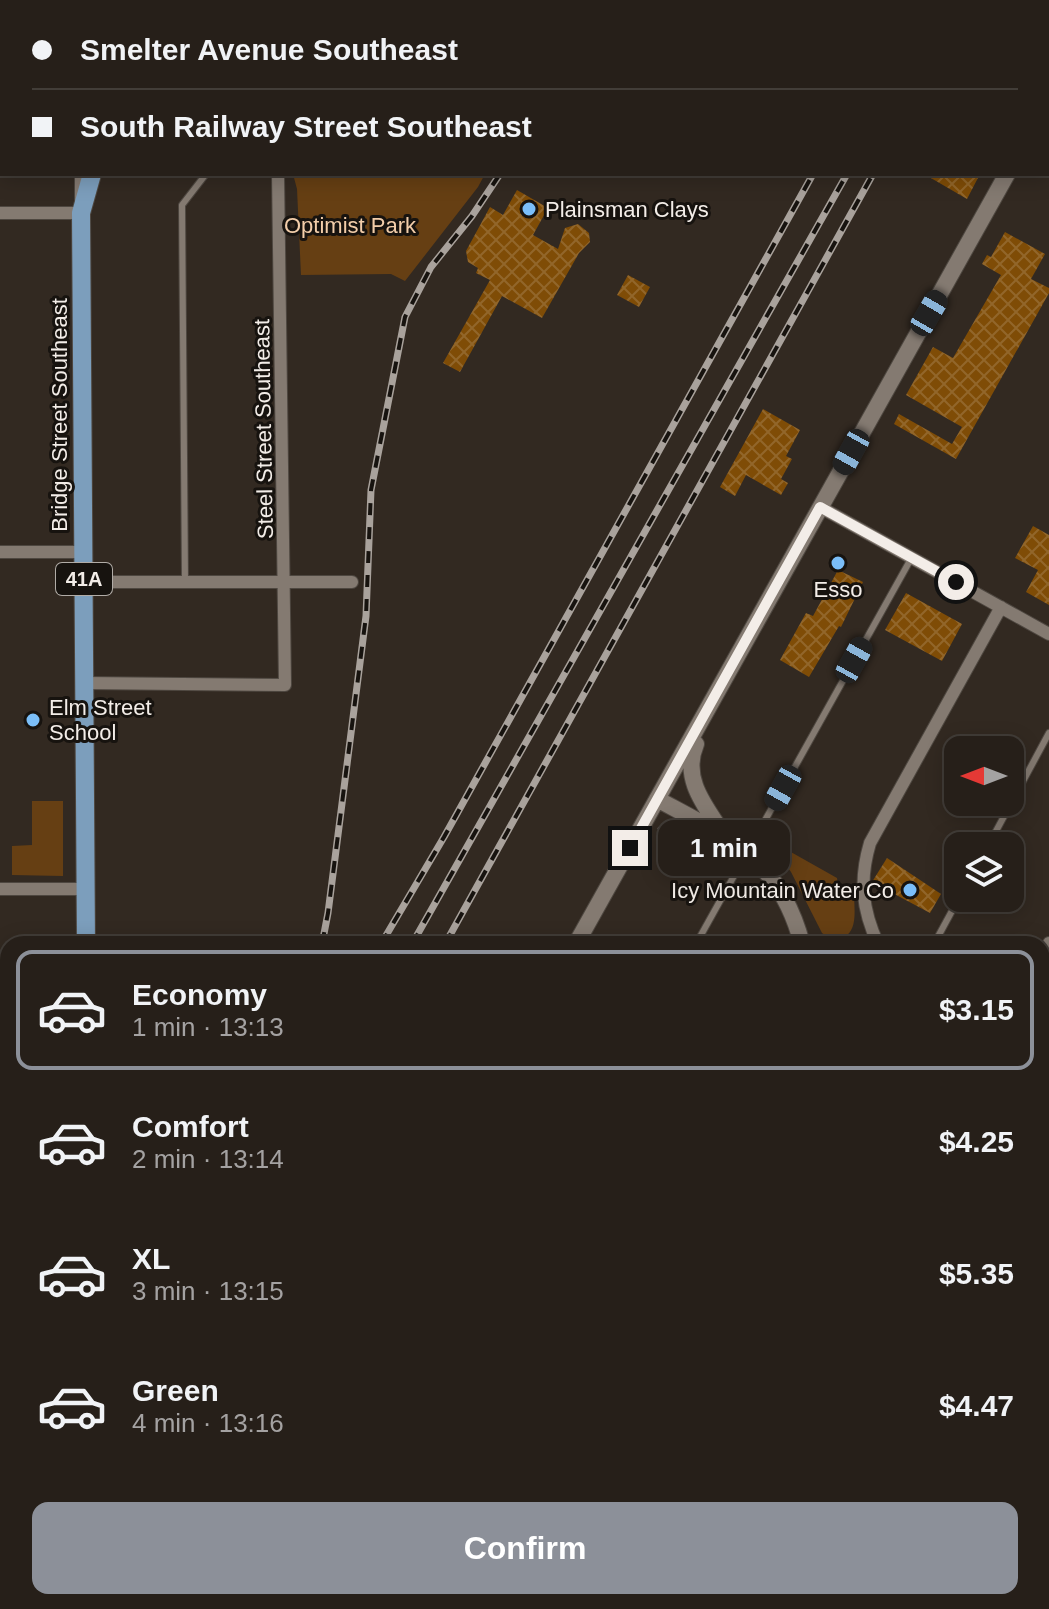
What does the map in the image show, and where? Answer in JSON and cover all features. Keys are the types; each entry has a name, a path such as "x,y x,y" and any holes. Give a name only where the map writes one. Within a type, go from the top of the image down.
{"main road":[{"name":"41A","path":"81,213 91,176"},
{"name":"Bridge Street Southeast","path":"81,213 86,936"}],"street":[{"name":"Bridge Street Southeast","path":"81,176 81,213"},
{"name":"Steel Street Southeast","path":"84,683 285,685 278,176"},
{"path":"580,936 1006,176"},
{"path":"0,213 81,213"},
{"path":"820,507 1049,634"},
{"path":"0,552 84,552"},
{"path":"84,582 352,582"},
{"path":"875,936 864,900 865,861 870,843 1001,607"},
{"path":"719,688 692,753 690,773 695,788 725,836"},
{"path":"657,799 725,836 766,869 783,895 800,936"},
{"path":"0,889 85,889"}],"lane":[{"path":"185,582 182,205 204,176"},
{"path":"700,936 912,557"},
{"path":"996,832 1049,733"},
{"path":"938,936 951,912"}],"green space":[{"name":"Optimist Park","path":"294,176 484,176 405,281 391,274 301,275 297,189"},
{"path":"32,801 63,801 63,876 12,875 12,846 32,845"},
{"path":"766,838 837,878 840,898 854,896 853,926 846,936 826,936 822,933 791,872"}],"building":[{"path":"927,176 979,176 967,199"},
{"path":"517,190 548,208 533,235 558,249 565,228 578,224 589,233 590,242 579,253 542,318 502,296 460,372 443,363 490,280 476,273 478,268 468,262 466,251 490,207 503,215"},
{"path":"1005,232 1045,254 1031,279 1049,288 1049,293 956,459 894,424 899,414 952,444 962,427 906,395 933,347 953,358 1001,275 982,264 987,255 991,257"},
{"path":"628,275 650,287 639,307 617,295"},
{"path":"763,409 800,430 786,456 792,459 781,479 788,483 781,495 746,475 735,496 720,487"},
{"path":"1033,526 1049,535 1049,605 1026,592 1038,570 1015,558"},
{"path":"838,570 863,582 841,627 809,677 780,660 806,613 813,616"},
{"path":"906,593 962,624 942,661 885,630"},
{"name":"Icy Mountain Water Co","path":"887,858 941,894 930,913 872,882"}],"railway":[{"path":"324,936 366,616 371,490 405,317 431,267 472,216 499,176"},
{"path":"386,936 444,837 812,176"},
{"path":"417,936 846,176"},
{"path":"449,936 872,176"}],"place":[{"name":"Plainsman Clays","path":"529,209"},
{"name":"Esso","path":"838,563"},
{"name":"Elm Street School","path":"33,720"},
{"name":"Icy Mountain Water Co","path":"910,890"}],"route":[{"path":"630,848 820,507 956,582"}]}
